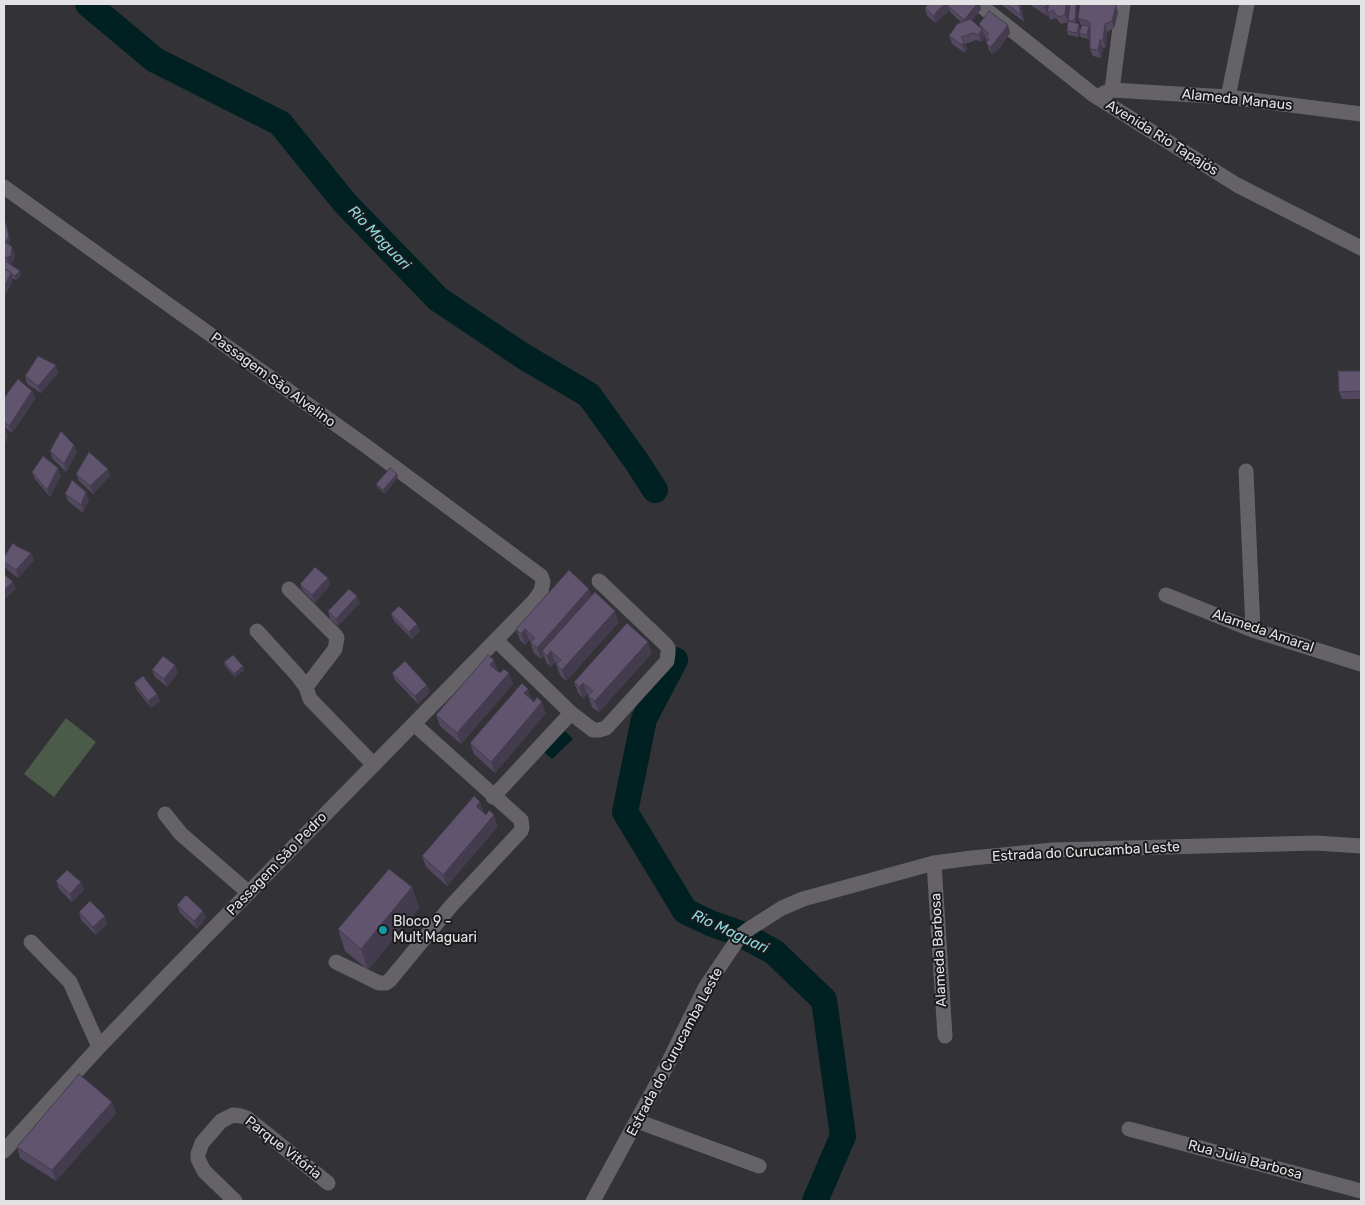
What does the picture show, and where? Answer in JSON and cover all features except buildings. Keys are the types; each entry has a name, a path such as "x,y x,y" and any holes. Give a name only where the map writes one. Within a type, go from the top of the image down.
{"street":[{"name":"Avenida Rio Tapajós","path":"979,4 1095,96 1237,185 1361,248"},
{"path":"997,19 1000,4"},
{"path":"1095,96 1112,90 1123,4"},
{"path":"1228,97 1247,4"},
{"name":"Alameda Manaus","path":"1112,90 1228,97 1361,114"},
{"name":"Passagem São Alvelino","path":"4,187 366,446 541,576"},
{"path":"1246,471 1254,630"},
{"name":"Passagem São Pedro","path":"4,1151 99,1047 534,601 541,591 543,582 541,576"},
{"path":"496,640 571,713 593,730 606,728 667,660 668,648 599,581"},
{"path":"289,589 337,638 335,649 306,687"},
{"name":"Alameda Amaral","path":"1166,595 1254,630 1361,664"},
{"path":"257,631 297,675 306,687 310,698 374,765"},
{"path":"493,797 571,713"},
{"path":"336,962 379,983 386,983 451,906 521,831 523,824 521,820 493,797 414,724"},
{"path":"165,814 181,834 249,893"},
{"name":"Estrada do Curucamba Leste","path":"593,1201 666,1067 706,988 744,932 782,908 803,899 934,863 972,858 1053,850 1316,843 1361,846"},
{"name":"Alameda Barbosa","path":"934,863 945,1036"},
{"path":"32,942 70,982 99,1047"},
{"name":"Parque Vitória","path":"234,1201 204,1171 198,1159 202,1142 220,1121 234,1115 247,1118 328,1184"},
{"path":"637,1121 759,1166"},
{"name":"Rua Julia Barbosa","path":"1129,1129 1361,1191"}],"green space":[{"path":"66,718 96,742 54,797 24,774"}],"water":[{"path":"565,731 573,739 552,759 544,750"}],"waterway":[{"name":"Rio Maguari","path":"88,4 155,60 280,123 345,203 438,299 523,356 589,395 655,490"},
{"name":"Rio Maguari","path":"675,660 644,719 625,812 685,911 710,923 741,934 774,952 824,1000 843,1136 815,1201"}],"place":[{"name":"Bloco 9 - Mult Maguari","path":"383,930"}]}
